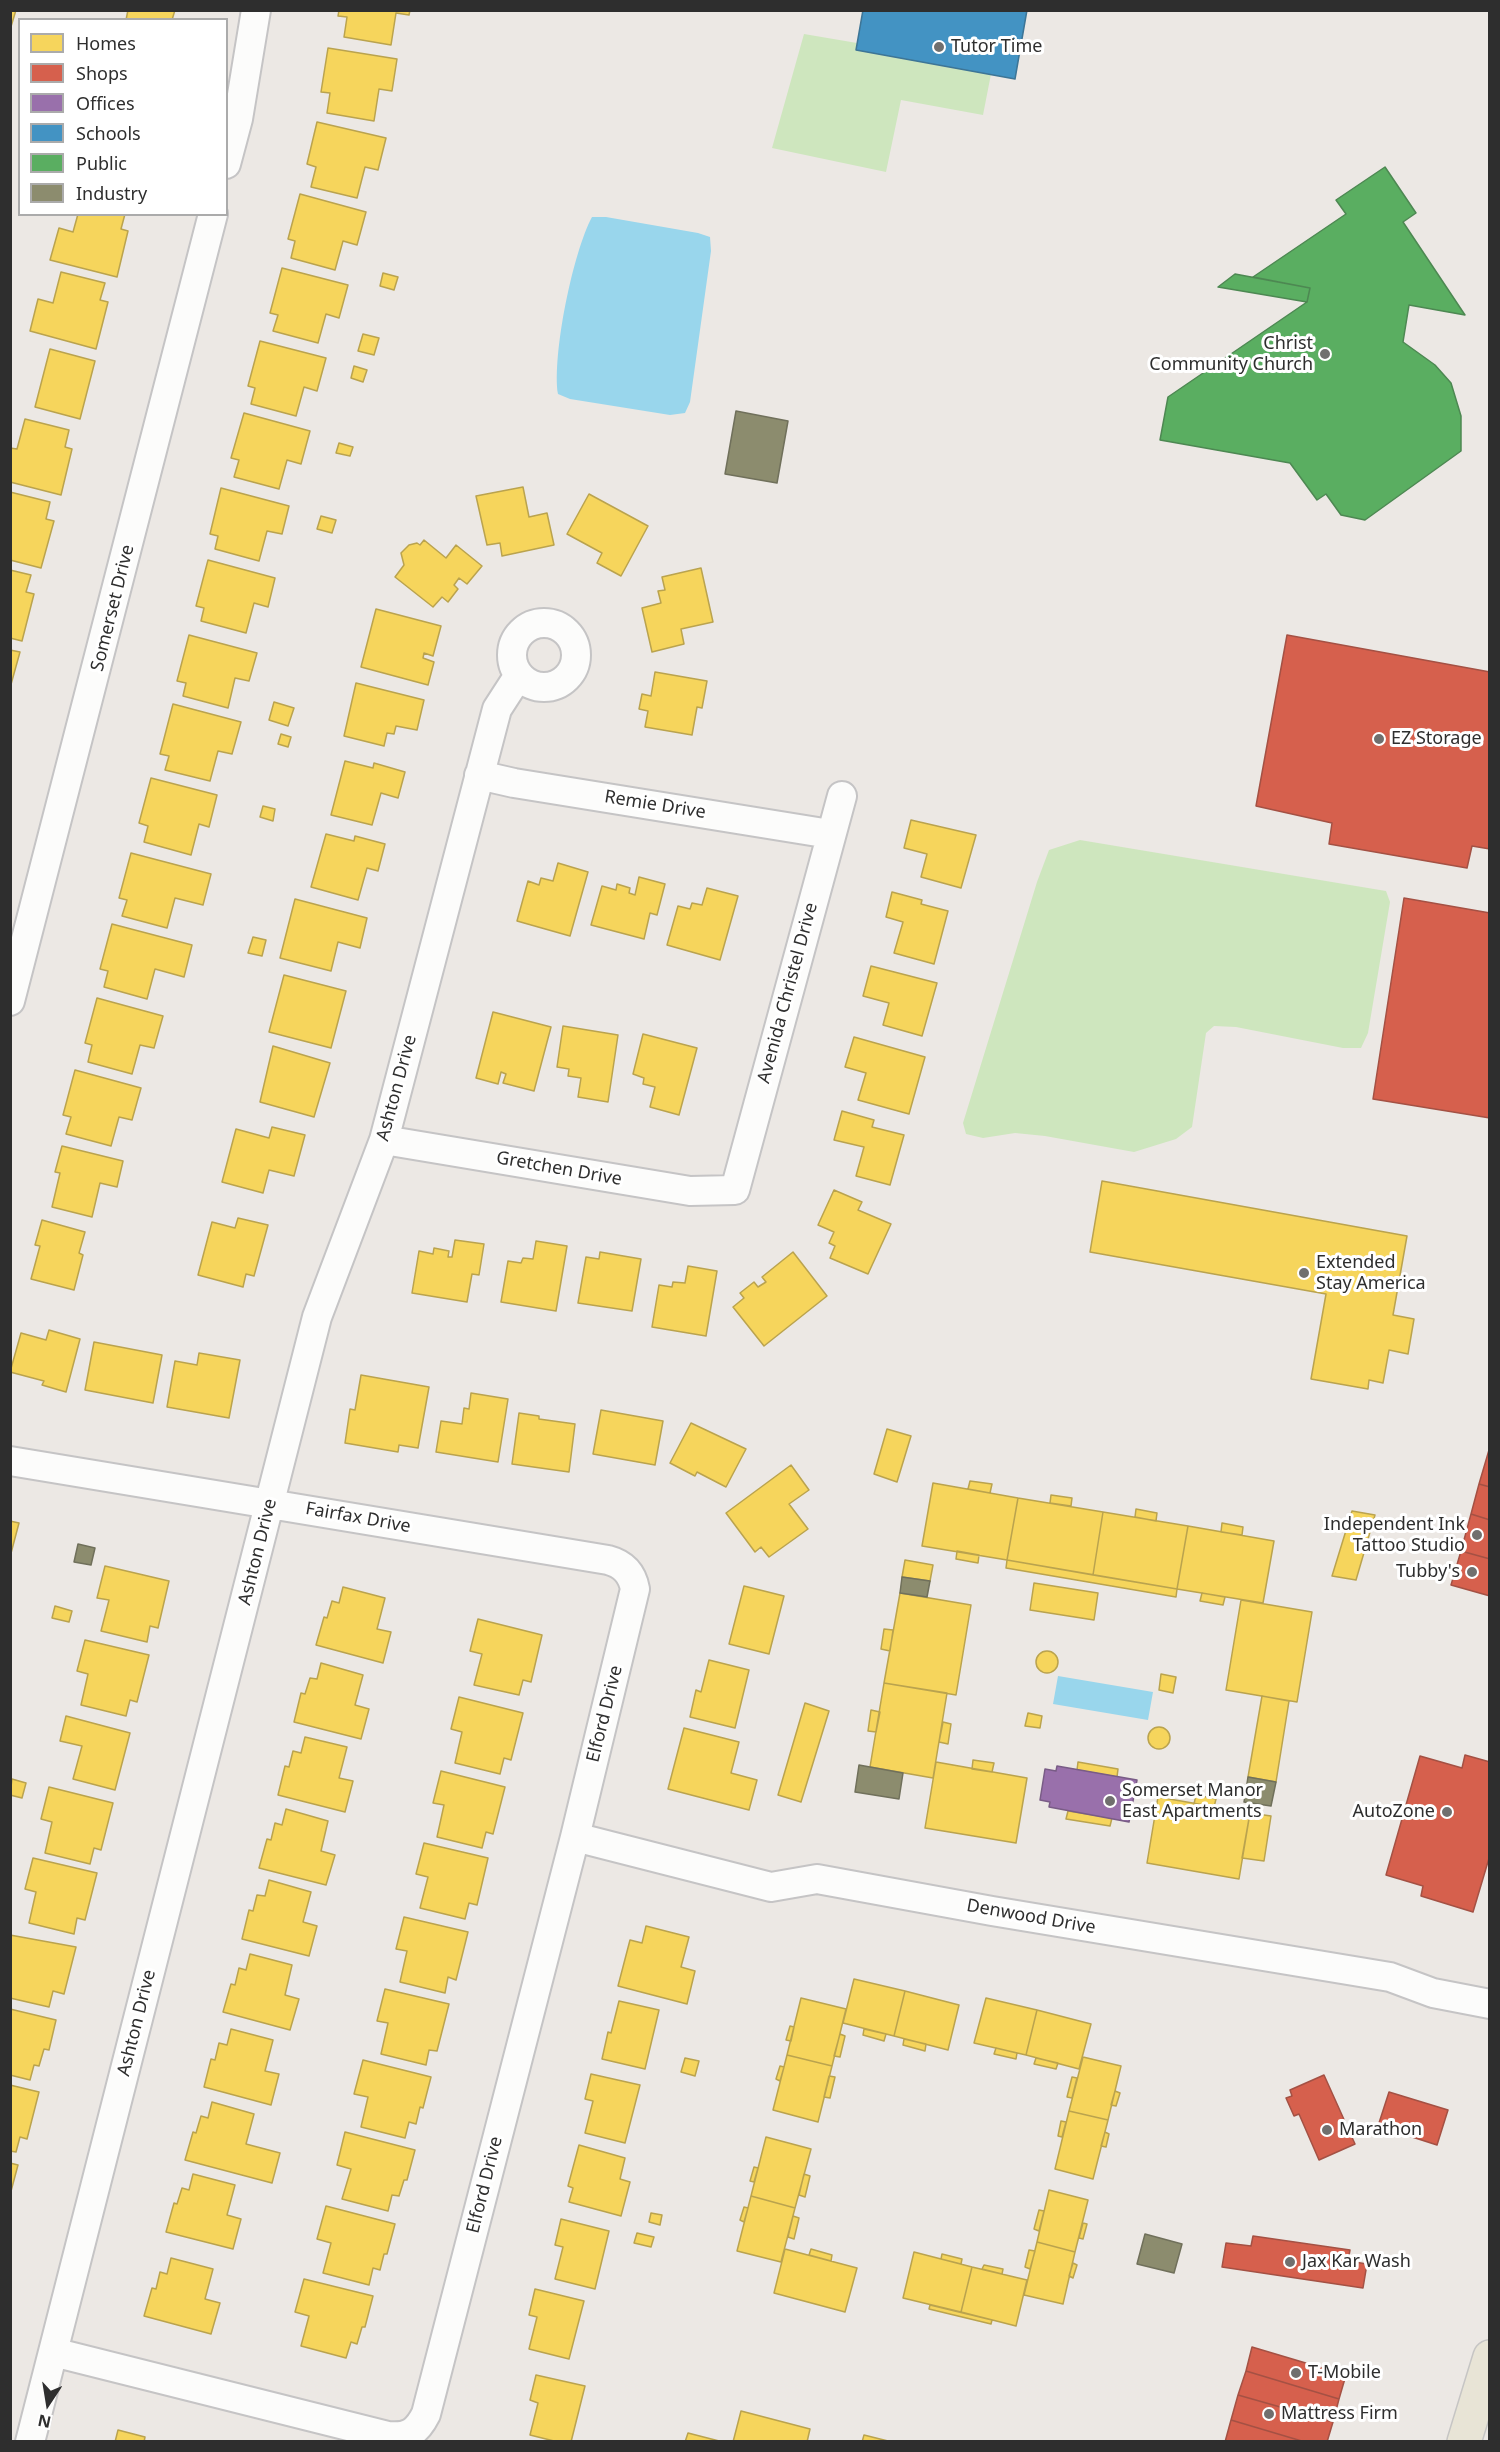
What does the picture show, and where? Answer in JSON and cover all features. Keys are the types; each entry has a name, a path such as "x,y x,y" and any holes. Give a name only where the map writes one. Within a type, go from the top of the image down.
{"main road":[{"path":"1464,2442 1490,2357"}],"street":[{"path":"228,156 238,119 256,10"},
{"name":"Somerset Drive","path":"10,1001 212,216"},
{"name":"Ashton Drive","path":"30,2442 317,1317 384,1140 497,709 519,675"},
{"name":"Remie Drive","path":"479,775 514,783 830,834"},
{"name":"Avenida Christel Drive","path":"735,1190 842,796"},
{"name":"Gretchen Drive","path":"384,1140 690,1191 735,1190"},
{"name":"Fairfax Drive","path":"10,1461 608,1560 616,1562 630,1574"},
{"name":"Elford Drive","path":"53,2352 388,2436 410,2435 420,2426 426,2414 575,1837 634,1598 635,1589 630,1574"},
{"name":"Denwood Drive","path":"575,1837 771,1887 817,1879 992,1911 1390,1977 1433,1993 1490,2004"}],"green space":[{"path":"804,34 857,43 856,50 991,74 983,115 901,100 886,172 772,148"},
{"path":"1080,840 1386,891 1390,902 1368,1033 1361,1048 1343,1048 1236,1027 1214,1026 1206,1033 1192,1127 1176,1139 1134,1152 1045,1136 1015,1133 983,1138 966,1134 963,1123 1037,882 1049,850"}],"water":[{"path":"592,217 606,217 710,237 711,251 690,402 685,413 670,415 570,399 558,394 558,355 561,330 571,278"},
{"path":"1058,1676 1153,1692 1148,1720 1053,1704"}],"building: Homes":[{"path":"10,10 16,10 10,30"},
{"path":"128,10 175,10 173,18 126,18"},
{"path":"339,10 410,10 409,15 396,13 391,45 344,37 347,17 338,16"},
{"path":"328,48 397,59 392,91 379,89 374,121 327,113 330,93 321,92"},
{"path":"317,122 386,138 378,170 365,167 357,198 311,187 316,167 307,164"},
{"path":"300,194 366,212 357,245 343,241 335,270 291,258 295,241 288,239"},
{"path":"77,216 124,216 121,229 128,231 117,277 50,260 59,228 73,232"},
{"path":"282,268 348,285 339,318 326,314 318,343 273,331 278,315 270,313"},
{"path":"61,272 105,283 100,300 108,302 96,349 30,331 38,299 53,303"},
{"path":"383,273 398,277 394,290 380,286"},
{"path":"363,334 379,338 374,355 358,351"},
{"path":"260,341 326,358 317,391 304,387 296,416 251,404 255,388 248,386"},
{"path":"50,349 95,361 80,419 35,407"},
{"path":"354,366 367,370 363,382 351,378"},
{"path":"244,413 310,431 301,464 287,460 279,489 234,477 239,460 231,458"},
{"path":"25,419 69,430 65,447 72,449 61,495 10,482 10,448 17,449"},
{"path":"339,443 353,447 350,456 336,453"},
{"path":"523,487 529,517 547,513 554,545 502,556 500,543 487,545 476,496"},
{"path":"221,488 289,506 282,534 267,531 259,561 215,549 218,536 210,534"},
{"path":"10,492 50,502 46,519 54,521 41,568 10,560"},
{"path":"589,494 648,526 621,576 597,563 602,553 567,534"},
{"path":"321,516 336,520 332,533 317,529"},
{"path":"424,540 446,558 456,545 482,566 467,584 459,578 454,585 458,589 448,602 442,597 433,607 395,577 404,565 401,553 409,545 417,543 420,545"},
{"path":"208,560 275,578 268,607 254,603 246,633 201,621 204,608 196,606"},
{"path":"701,568 713,622 681,629 684,644 652,652 642,608 661,603 658,591 665,590 662,577"},
{"path":"10,570 31,575 26,592 34,594 22,641 10,638"},
{"path":"376,609 441,626 433,656 424,653 423,658 434,662 428,685 361,667"},
{"path":"189,635 257,653 249,681 235,678 228,708 183,696 186,683 177,681"},
{"path":"10,650 20,652 10,688"},
{"path":"655,672 707,681 702,708 697,707 692,735 645,727 648,711 639,709 642,694 651,696"},
{"path":"356,683 424,700 417,730 396,726 394,734 387,733 384,746 344,736"},
{"path":"274,702 294,708 288,726 269,720"},
{"path":"173,704 241,722 232,754 218,751 210,781 165,770 169,756 160,754"},
{"path":"281,734 291,737 288,747 278,744"},
{"path":"345,761 373,768 374,763 405,772 398,798 381,793 372,825 331,815"},
{"path":"151,778 217,795 209,827 199,824 191,855 144,842 148,826 139,823"},
{"path":"263,806 275,809 273,821 260,817"},
{"path":"911,820 976,835 961,888 921,877 927,854 904,848"},
{"path":"326,834 354,841 355,836 385,844 378,871 367,868 358,900 311,887"},
{"path":"131,853 211,874 203,905 175,898 167,928 122,916 127,900 119,898"},
{"path":"558,863 588,872 570,936 517,921 528,881 539,885 541,878 553,881"},
{"path":"639,877 665,884 657,915 650,913 644,939 591,925 602,886 616,890 617,884 630,888 629,893 635,895"},
{"path":"707,888 738,896 720,960 667,945 678,906 690,909 692,903 702,905"},
{"path":"892,892 922,900 921,904 948,911 934,964 894,953 903,922 886,917"},
{"path":"295,899 367,918 360,948 338,942 331,971 280,958"},
{"path":"112,924 192,945 184,977 155,969 147,999 104,987 108,971 100,969"},
{"path":"253,937 266,940 262,956 248,953"},
{"path":"871,966 937,983 922,1036 883,1025 889,1003 863,996"},
{"path":"284,975 346,991 331,1048 269,1032"},
{"path":"97,998 163,1016 154,1048 140,1045 132,1074 88,1062 92,1045 85,1043"},
{"path":"493,1012 551,1027 534,1091 503,1083 506,1074 501,1072 498,1084 476,1078"},
{"path":"563,1026 618,1035 608,1102 578,1097 581,1078 568,1076 569,1069 557,1067"},
{"path":"643,1034 697,1048 679,1115 650,1107 655,1087 643,1084 644,1078 633,1074"},
{"path":"854,1037 925,1057 909,1114 858,1100 866,1073 845,1067"},
{"path":"273,1046 330,1063 314,1117 260,1102"},
{"path":"75,1070 141,1088 132,1120 119,1117 111,1146 66,1134 71,1117 63,1115"},
{"path":"842,1111 874,1120 872,1127 904,1135 890,1185 856,1176 864,1147 834,1140"},
{"path":"272,1127 305,1135 294,1176 269,1170 263,1193 222,1182 236,1129 269,1138"},
{"path":"62,1146 123,1161 117,1187 100,1183 92,1217 52,1207 60,1173 55,1172"},
{"name":"Extended Stay America","path":"1102,1181 1407,1236 1393,1315 1414,1319 1408,1354 1389,1350 1383,1383 1369,1380 1368,1389 1311,1379 1326,1294 1090,1252"},
{"path":"834,1190 862,1202 858,1210 891,1224 868,1274 830,1258 835,1246 829,1243 834,1232 818,1225"},
{"path":"238,1218 268,1225 254,1276 246,1274 243,1287 198,1275 212,1222 235,1228"},
{"path":"42,1220 85,1232 79,1253 83,1255 74,1290 31,1279 40,1246 35,1245"},
{"path":"455,1240 484,1244 479,1275 472,1274 467,1302 412,1293 419,1251 433,1254 434,1248 449,1251 448,1257 452,1257"},
{"path":"536,1241 567,1246 556,1311 501,1302 508,1261 521,1263 523,1258 533,1259"},
{"path":"600,1252 641,1259 632,1311 578,1303 586,1257 599,1259"},
{"path":"793,1252 827,1296 764,1346 733,1307 744,1298 740,1293 754,1282 758,1287 766,1282 762,1277"},
{"path":"688,1266 717,1271 706,1336 652,1327 659,1285 672,1287 673,1282 685,1283"},
{"path":"49,1330 80,1339 66,1392 42,1385 44,1381 10,1372 21,1333 46,1340"},
{"path":"94,1342 162,1355 153,1403 85,1390"},
{"path":"199,1353 240,1360 229,1418 167,1407 175,1361 197,1365"},
{"path":"361,1375 429,1387 418,1448 399,1445 398,1452 345,1443 350,1409 355,1410"},
{"path":"471,1393 508,1399 498,1462 436,1452 441,1421 462,1424 464,1408 469,1409"},
{"path":"601,1410 663,1421 655,1465 593,1454"},
{"path":"519,1413 539,1416 539,1419 575,1424 569,1472 512,1464"},
{"path":"691,1423 746,1449 726,1487 697,1472 695,1476 670,1463"},
{"path":"887,1429 911,1436 897,1482 874,1474"},
{"path":"791,1465 809,1490 789,1504 808,1529 769,1557 761,1547 755,1552 726,1513"},
{"path":"970,1481 992,1484 990,1493 968,1489"},
{"path":"933,1483 1018,1498 1007,1560 922,1546"},
{"path":"1051,1495 1072,1498 1071,1506 1050,1503"},
{"path":"1018,1498 1103,1512 1093,1575 1007,1560"},
{"path":"1136,1509 1157,1513 1156,1521 1135,1517"},
{"path":"1352,1511 1375,1515 1356,1580 1332,1576"},
{"path":"1103,1512 1188,1526 1177,1589 1093,1575"},
{"path":"10,1521 19,1523 10,1557"},
{"path":"1222,1523 1243,1527 1242,1535 1221,1532"},
{"path":"1188,1526 1274,1541 1263,1603 1177,1589"},
{"path":"957,1551 979,1555 978,1563 956,1559"},
{"path":"905,1560 933,1565 930,1581 902,1577"},
{"path":"1007,1560 1177,1589 1176,1597 1006,1568"},
{"path":"105,1566 169,1581 158,1628 150,1626 147,1642 101,1631 109,1600 97,1598"},
{"path":"1034,1583 1098,1593 1094,1620 1030,1610"},
{"path":"744,1586 784,1596 769,1654 729,1644"},
{"path":"343,1587 385,1598 377,1629 391,1632 383,1663 316,1645 324,1617 327,1618 332,1601 339,1603"},
{"path":"900,1593 971,1605 956,1695 884,1683"},
{"path":"1202,1593 1225,1597 1223,1605 1200,1601"},
{"path":"1241,1600 1312,1612 1297,1702 1226,1690"},
{"path":"55,1606 72,1611 69,1622 52,1618"},
{"path":"478,1619 542,1635 531,1682 523,1680 519,1695 474,1685 482,1654 470,1651"},
{"path":"884,1629 893,1630 890,1651 881,1649"},
{"path":"85,1640 149,1655 137,1702 130,1700 126,1716 81,1705 88,1674 77,1671"},
{"path":"1047,1651 1055,1654 1058,1662 1055,1670 1047,1673 1039,1670 1036,1662 1039,1654"},
{"path":"709,1660 749,1670 735,1728 690,1717 696,1690 701,1692"},
{"path":"321,1663 363,1675 355,1705 369,1709 361,1739 294,1722 301,1693 305,1694 310,1678 317,1679"},
{"path":"1161,1674 1176,1677 1173,1693 1159,1690"},
{"path":"884,1683 947,1693 933,1778 870,1767"},
{"path":"1262,1696 1289,1701 1276,1782 1248,1777"},
{"path":"459,1697 523,1713 511,1760 504,1758 500,1774 455,1763 462,1732 451,1729"},
{"path":"805,1703 829,1711 801,1802 778,1795"},
{"path":"871,1710 880,1712 876,1732 868,1731"},
{"path":"1028,1713 1042,1716 1040,1728 1025,1726"},
{"path":"66,1716 130,1733 115,1790 73,1779 82,1746 60,1741"},
{"path":"943,1722 951,1724 948,1744 939,1742"},
{"path":"1159,1727 1167,1730 1170,1738 1167,1746 1159,1749 1151,1746 1148,1738 1151,1730"},
{"path":"684,1728 739,1742 731,1773 757,1780 749,1810 668,1789"},
{"path":"305,1737 347,1747 339,1778 353,1781 345,1812 278,1795 285,1766 289,1767 293,1751 301,1753"},
{"path":"973,1760 994,1763 992,1772 972,1769"},
{"path":"936,1762 1027,1778 1016,1843 925,1828"},
{"path":"1078,1762 1118,1769 1117,1777 1077,1770"},
{"path":"441,1771 505,1787 493,1834 486,1832 482,1848 437,1837 444,1805 433,1803"},
{"path":"12,1779 26,1783 22,1798 10,1795"},
{"path":"49,1787 113,1803 101,1850 94,1848 90,1864 45,1853 52,1822 41,1819"},
{"path":"1196,1795 1216,1799 1214,1807 1194,1804"},
{"path":"1158,1797 1250,1813 1239,1879 1147,1863"},
{"path":"286,1809 328,1821 321,1851 335,1855 326,1885 259,1868 267,1839 271,1840 275,1823 282,1825"},
{"path":"1068,1811 1112,1818 1110,1826 1066,1819"},
{"path":"1250,1813 1271,1816 1264,1861 1242,1858"},
{"path":"424,1843 488,1858 477,1905 469,1903 465,1919 420,1908 428,1877 416,1874"},
{"path":"33,1858 97,1873 85,1920 77,1918 74,1934 29,1923 36,1892 25,1889"},
{"path":"269,1880 311,1892 303,1922 317,1926 309,1956 242,1939 249,1910 253,1911 257,1895 265,1896"},
{"path":"404,1917 468,1932 456,1980 448,1977 445,1993 400,1982 407,1951 396,1949"},
{"path":"646,1926 689,1937 681,1967 695,1971 687,2004 618,1986 630,1940 642,1943"},
{"path":"10,1935 76,1947 64,1994 53,1991 49,2007 10,1998"},
{"path":"250,1954 292,1965 285,1995 299,1999 290,2030 223,2012 231,1984 235,1985 239,1968 246,1970"},
{"path":"854,1979 905,1991 894,2036 843,2023"},
{"path":"385,1989 449,2004 437,2051 429,2050 426,2065 381,2054 388,2023 377,2021"},
{"path":"905,1991 959,2005 948,2050 894,2036"},
{"path":"801,1998 846,2009 832,2066 787,2055"},
{"path":"986,1998 1037,2010 1026,2055 974,2043"},
{"path":"619,2001 659,2010 645,2069 602,2059 608,2032 611,2033"},
{"path":"10,2009 56,2020 49,2050 44,2049 39,2066 34,2065 30,2080 10,2075"},
{"path":"1037,2010 1091,2024 1079,2069 1026,2055"},
{"path":"790,2026 794,2027 791,2041 786,2040"},
{"path":"231,2029 273,2040 265,2071 279,2074 271,2105 204,2087 211,2059 215,2060 219,2043 227,2045"},
{"path":"864,2029 886,2034 884,2041 863,2035"},
{"path":"840,2034 845,2036 840,2057 834,2056"},
{"path":"904,2039 926,2044 925,2051 903,2045"},
{"path":"996,2048 1017,2053 1016,2059 994,2054"},
{"path":"787,2055 832,2066 818,2122 773,2110"},
{"path":"1083,2057 1121,2066 1108,2120 1069,2111"},
{"path":"685,2058 699,2061 695,2076 681,2072"},
{"path":"1036,2058 1058,2063 1056,2069 1034,2064"},
{"path":"363,2060 431,2077 423,2108 420,2107 416,2124 409,2122 405,2138 361,2127 368,2097 354,2094"},
{"path":"780,2066 784,2067 780,2081 776,2079"},
{"path":"591,2074 640,2085 625,2143 585,2133 593,2101 585,2099"},
{"path":"829,2076 835,2077 830,2098 824,2097"},
{"path":"1072,2077 1077,2078 1072,2098 1067,2097"},
{"path":"10,2085 39,2092 27,2139 20,2137 16,2152 10,2151"},
{"path":"1115,2091 1120,2093 1116,2106 1111,2105"},
{"path":"212,2102 254,2114 246,2144 280,2153 272,2183 185,2160 193,2132 196,2133 201,2116 208,2118"},
{"path":"1069,2111 1108,2120 1093,2179 1055,2169"},
{"path":"1061,2121 1066,2122 1062,2137 1058,2136"},
{"path":"345,2132 415,2150 407,2180 404,2180 399,2196 392,2195 388,2211 342,2199 351,2169 337,2165"},
{"path":"1105,2132 1109,2134 1106,2147 1101,2146"},
{"path":"766,2137 811,2149 795,2208 751,2196"},
{"path":"579,2145 625,2158 620,2179 630,2182 621,2216 569,2202 573,2188 568,2186"},
{"path":"10,2163 18,2165 10,2195"},
{"path":"754,2167 758,2168 754,2182 750,2181"},
{"path":"193,2174 235,2185 227,2215 241,2219 233,2249 166,2232 174,2203 177,2204 182,2188 189,2190"},
{"path":"804,2174 810,2176 805,2197 799,2195"},
{"path":"1049,2190 1088,2200 1075,2252 1037,2242"},
{"path":"751,2196 795,2208 781,2262 737,2251"},
{"path":"326,2206 395,2224 387,2254 384,2254 380,2270 373,2268 369,2285 323,2273 331,2243 317,2239"},
{"path":"744,2207 748,2208 744,2222 740,2220"},
{"path":"1039,2210 1044,2211 1039,2231 1034,2229"},
{"path":"651,2213 662,2215 660,2225 649,2222"},
{"path":"793,2216 799,2218 794,2239 788,2237"},
{"path":"561,2219 609,2231 595,2289 555,2279 563,2247 555,2245"},
{"path":"1083,2223 1087,2224 1083,2239 1079,2238"},
{"path":"637,2233 654,2237 651,2247 634,2243"},
{"path":"1037,2242 1075,2252 1063,2304 1024,2295"},
{"path":"785,2249 857,2268 845,2312 774,2293"},
{"path":"811,2249 832,2255 831,2261 809,2255"},
{"path":"1029,2250 1035,2251 1030,2269 1025,2267"},
{"path":"914,2252 972,2267 961,2312 903,2298"},
{"path":"942,2254 962,2259 961,2264 941,2259"},
{"path":"171,2258 213,2269 205,2299 220,2303 211,2334 144,2316 152,2288 156,2289 160,2272 167,2274"},
{"path":"1073,2263 1077,2265 1073,2278 1069,2276"},
{"path":"984,2265 1003,2269 1002,2274 982,2269"},
{"path":"972,2267 1027,2280 1016,2326 961,2312"},
{"path":"304,2279 373,2296 365,2327 362,2327 357,2344 351,2342 346,2358 301,2346 309,2316 295,2312"},
{"path":"535,2289 584,2301 569,2359 529,2349 537,2317 529,2315"},
{"path":"930,2305 992,2320 991,2324 929,2309"},
{"path":"536,2375 585,2386 571,2442 558,2442 530,2435 538,2403 530,2400"},
{"path":"741,2411 810,2429 807,2442 733,2442"},
{"path":"118,2430 145,2437 144,2442 115,2442"},
{"path":"688,2433 723,2442 685,2442"},
{"path":"864,2435 892,2442 862,2442"}],"building: Shops":[{"name":"EZ Storage","path":"1287,635 1490,672 1490,849 1472,846 1467,868 1329,844 1332,823 1256,806"},
{"path":"1404,898 1490,913 1490,1118 1373,1099"},
{"path":"1490,1450 1490,1487 1479,1484"},
{"path":"1479,1484 1490,1487 1490,1520 1471,1514"},
{"name":"Independent Ink Tattoo Studio","path":"1471,1514 1490,1520 1490,1559 1461,1551"},
{"name":"Tubby's","path":"1461,1551 1490,1559 1490,1596 1451,1585"},
{"name":"AutoZone","path":"1465,1755 1490,1762 1490,1855 1473,1912 1421,1896 1423,1886 1386,1875 1420,1756 1462,1768"},
{"name":"Marathon","path":"1324,2075 1355,2144 1319,2160 1299,2114 1294,2116 1286,2098 1292,2096 1290,2090"},
{"path":"1389,2092 1448,2110 1437,2145 1378,2126"},
{"name":"Jax Kar Wash","path":"1253,2236 1350,2250 1348,2261 1367,2264 1363,2288 1222,2267 1226,2243 1251,2246"},
{"name":"T-Mobile","path":"1252,2347 1346,2375 1339,2399 1246,2371"},
{"path":"1246,2371 1339,2399 1333,2422 1238,2395"},
{"name":"Mattress Firm","path":"1238,2395 1333,2422 1327,2442 1305,2442 1231,2420"},
{"path":"1231,2420 1305,2442 1225,2442"}],"building: Offices":[{"path":"1057,1766 1137,1780 1129,1822 1049,1807 1050,1802 1040,1800 1045,1769 1056,1771"}],"building: Schools":[{"name":"Tutor Time","path":"863,10 1027,10 1015,79 856,50"}],"building: Public":[{"name":"Christ Community Church","path":"1385,167 1416,213 1403,222 1465,315 1409,305 1403,342 1435,365 1451,383 1461,416 1461,451 1365,520 1341,515 1326,494 1317,500 1290,463 1160,440 1168,397 1307,302 1310,288 1253,277 1346,214 1336,200"},
{"path":"1235,274 1310,288 1307,302 1218,287"}],"building: Industry":[{"path":"736,411 788,421 777,483 725,474"},
{"path":"78,1544 95,1548 91,1565 74,1562"},
{"path":"902,1577 930,1581 927,1597 900,1593"},
{"path":"859,1765 903,1773 899,1799 855,1792"},
{"path":"1248,1777 1276,1782 1271,1806 1244,1802"},
{"path":"1145,2234 1182,2244 1174,2273 1137,2264"}],"place":[{"name":"Tutor Time","path":"939,47"},
{"name":"Christ Community Church","path":"1325,354"},
{"name":"EZ Storage","path":"1379,739"},
{"name":"Extended Stay America","path":"1304,1273"},
{"name":"Independent Ink Tattoo Studio","path":"1477,1535"},
{"name":"Tubby's","path":"1472,1572"},
{"name":"Somerset Manor East Apartments","path":"1110,1801"},
{"name":"AutoZone","path":"1447,1812"},
{"name":"Marathon","path":"1327,2130"},
{"name":"Jax Kar Wash","path":"1290,2262"},
{"name":"T-Mobile","path":"1296,2373"},
{"name":"Mattress Firm","path":"1269,2414"}]}
